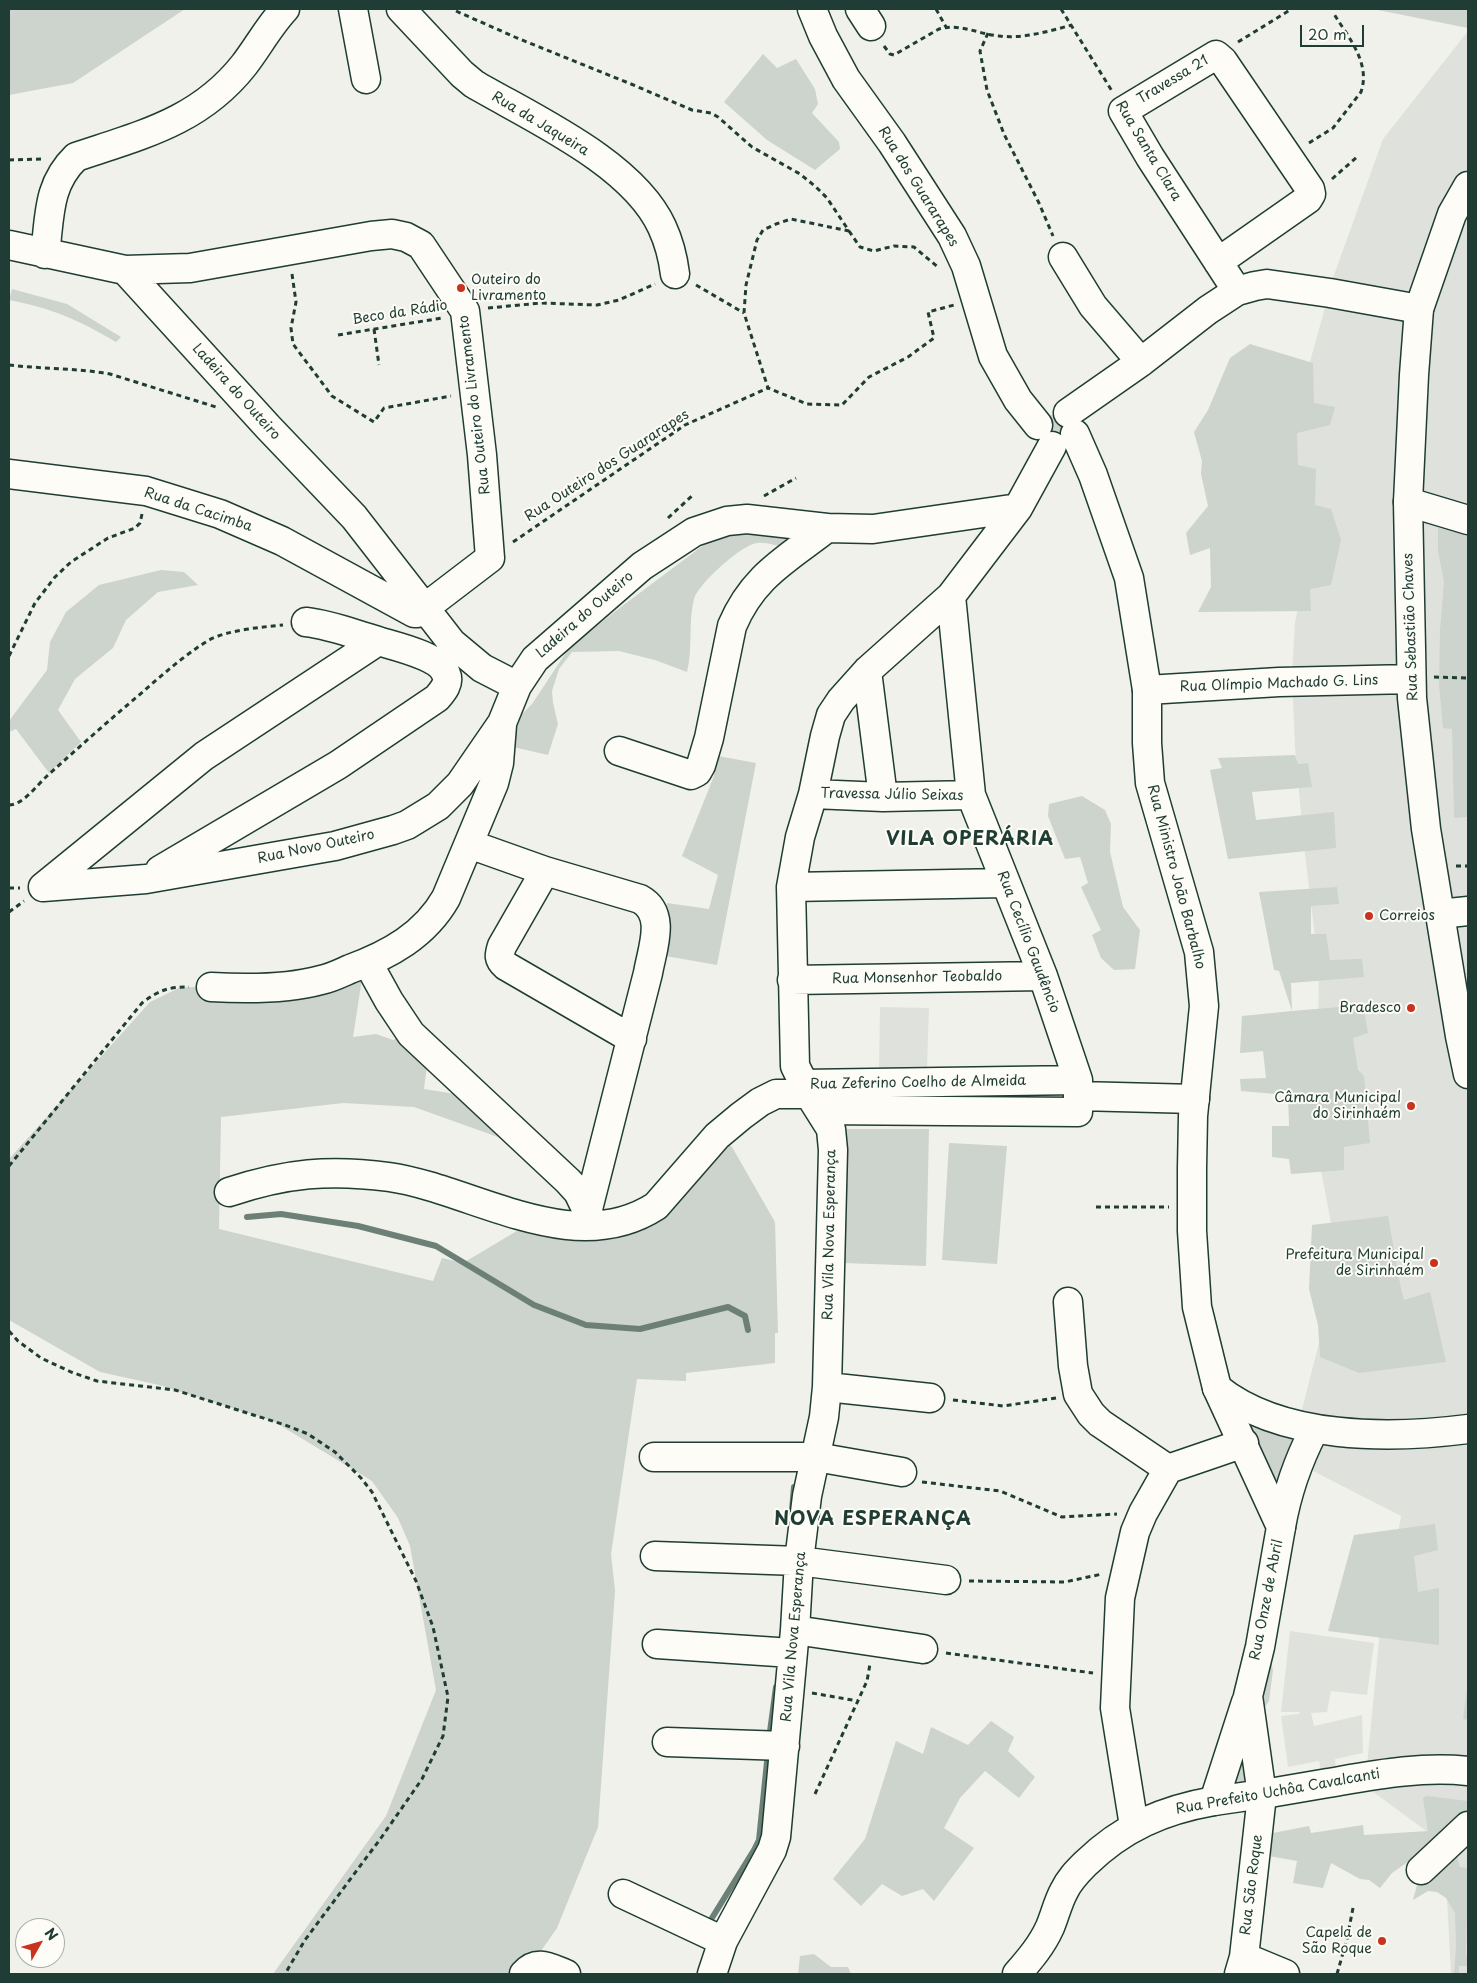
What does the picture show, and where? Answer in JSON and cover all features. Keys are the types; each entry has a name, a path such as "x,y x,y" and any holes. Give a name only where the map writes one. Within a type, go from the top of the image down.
{"street":[{"path":"46,254 54,190 65,167 76,157 164,127 186,116 202,105 220,90 244,65 285,9"},
{"path":"353,9 366,79"},
{"name":"Rua da Jaqueira","path":"402,9 462,74 474,84 580,144 629,183 650,206 662,226 672,254 675,274"},
{"name":"Rua dos Guararapes","path":"812,9 822,36 846,79 892,143 952,236 966,266 993,356 1009,387 1058,429"},
{"path":"1218,262 1308,199 1311,194 1220,58"},
{"name":"Travessa 21","path":"1123,111 1220,58"},
{"name":"Rua Santa Clara","path":"1123,111 1150,157 1237,291"},
{"name":"Rua Sebastião Chaves","path":"1468,186 1452,214 1419,309 1408,502 1422,678 1426,829 1439,914 1468,1074"},
{"name":"Rua Outeiro do Livramento","path":"9,245 125,270 190,268 371,236 392,234 406,237 421,245 465,312 482,455 490,558"},
{"path":"1062,257 1093,306 1141,362"},
{"name":"Ladeira do Outeiro","path":"125,270 268,427 354,517 452,643 482,668 517,686 534,659 642,566 694,532 708,526 727,521 747,519 827,528 873,529 1018,508"},
{"path":"1058,429 1208,310 1237,291 1267,284 1419,309"},
{"name":"Rua Vila Nova Esperança","path":"712,1974 723,1941 772,1850 778,1822 799,1561 807,1496 824,1417 827,1387 833,1164 831,1129 795,1066 791,887 800,837 813,794 825,736 832,715 841,700 867,672 951,596 1018,508 1058,429"},
{"name":"Rua Ministro João Barbalho","path":"1058,429 1093,475 1129,578 1148,690 1147,743 1150,783 1199,952 1204,1006 1193,1116 1192,1231 1197,1307 1218,1388"},
{"name":"Rua da Cacimba","path":"9,474 146,491 220,514 253,527 320,561 411,612 418,613 425,607"},
{"path":"1408,502 1466,517"},
{"path":"619,751 691,774 697,772 709,738 732,626 739,611 759,581 827,528"},
{"path":"425,607 490,558"},
{"name":"Rua Cecílio Gaudêncio","path":"951,596 971,795 1043,976 1078,1096"},
{"path":"146,879 338,764 442,693 448,679 444,669 421,654 336,627 306,622"},
{"name":"Rua Novo Outeiro","path":"378,641 204,756 43,887 146,879 335,846 361,840 407,824 438,806 460,784 502,724 517,686"},
{"path":"867,672 883,797"},
{"name":"Rua Olímpio Machado G. Lins","path":"1148,690 1279,682 1422,678"},
{"path":"211,987 237,988 300,984 322,980 368,963 406,943 430,921 446,898 497,770 502,724"},
{"name":"Travessa Júlio Seixas","path":"813,794 883,797 971,795"},
{"path":"469,844 545,871 640,899 652,908 656,923 655,934 632,1039 622,1069 591,1217"},
{"path":"545,871 502,946 499,953 500,961 632,1039"},
{"path":"791,887 1005,883"},
{"path":"1439,914 1468,911"},
{"path":"368,963 392,1007 411,1034 568,1181 578,1192 591,1217"},
{"name":"Rua Monsenhor Teobaldo","path":"792,980 1043,976"},
{"name":"Rua Zeferino Coelho de Almeida","path":"229,1192 263,1180 291,1175 323,1172 368,1175 391,1177 415,1183 506,1213 542,1221 591,1217 624,1220 646,1213 656,1206 717,1136 760,1102 776,1094 811,1096 1078,1096 1195,1100"},
{"path":"1068,1302 1073,1366 1078,1394 1091,1414 1100,1423 1168,1469"},
{"path":"827,1387 930,1398"},
{"path":"1218,1388 1228,1397 1260,1413 1314,1430 1403,1435 1468,1429"},
{"name":"Rua Onze de Abril","path":"1218,1388 1281,1527 1260,1647 1248,1696 1262,1795"},
{"path":"1281,1527 1290,1486 1301,1456 1314,1430"},
{"path":"1134,1826 1115,1708 1115,1676 1120,1598 1135,1532 1143,1513 1168,1469 1244,1443"},
{"path":"654,1457 816,1457 902,1472"},
{"path":"655,1556 799,1561 946,1580"},
{"path":"657,1644 794,1641 874,1643 923,1649"},
{"path":"1214,1801 1248,1696"},
{"path":"667,1742 785,1746"},
{"name":"Rua Prefeito Uchôa Cavalcanti","path":"1017,1974 1043,1941 1064,1890 1074,1876 1100,1850 1134,1826 1161,1813 1185,1806 1262,1795 1397,1771 1440,1768 1468,1771"},
{"name":"Rua São Roque","path":"1241,1966 1262,1795"},
{"path":"1421,1870 1468,1826"},
{"path":"623,1894 723,1941"},
{"path":"1241,1966 1285,1974"}],"path":[{"path":"936,9 946,26"},
{"name":"Rua Santa Clara","path":"1061,9 1123,111"},
{"path":"1220,58 1290,10"},
{"path":"456,11 534,46 692,110 718,117 752,147 800,174 816,187 827,198 860,247 874,250 894,246 914,247 940,269"},
{"path":"1287,157 1333,128 1361,92 1363,75 1359,55 1334,14"},
{"path":"865,17 890,54 894,55 946,26 999,36 1032,35 1072,25"},
{"path":"988,33 980,52 987,90 1004,134 1039,203 1062,257"},
{"path":"849,231 791,220 763,230 757,240 746,285 744,313 768,388 807,404 842,405 869,377 908,357 934,338 928,312 976,299"},
{"path":"288,251 296,302 291,328 293,344 332,396 374,422 384,408 474,392"},
{"path":"465,312 541,303 596,305 635,294 675,274 700,286 744,313"},
{"name":"Beco da Rádio","path":"338,334 465,312"},
{"path":"374,329 378,364"},
{"path":"9,365 110,374 217,408"},
{"name":"Rua Outeiro dos Guararapes","path":"490,558 685,425 768,388"},
{"path":"9,656 35,603 55,577 71,562 108,538 138,526 141,520 146,491"},
{"path":"9,805 15,805 22,801 96,732 179,660 212,639 250,628 306,622"},
{"path":"1422,678 1468,678"},
{"path":"1452,866 1468,866"},
{"path":"9,1166 142,1003 157,991 175,987 211,987"},
{"path":"1096,1207 1192,1207"},
{"path":"9,1331 18,1341 41,1358 71,1372 98,1381 175,1390 308,1434 334,1452 361,1478 372,1492 416,1581 433,1627 448,1698 443,1736 422,1779 381,1838 305,1940 285,1974"},
{"path":"930,1398 1003,1406 1078,1394"},
{"path":"902,1472 916,1482 1000,1491 1062,1516 1143,1513"},
{"path":"946,1580 1065,1582 1127,1568"},
{"path":"815,1794 867,1681 874,1643"},
{"path":"923,1649 1115,1676"},
{"path":"789,1688 858,1702"},
{"path":"1337,1974 1353,1908"}],"shaded area":[{"path":"9,9 185,9 73,83 9,95"},
{"path":"1373,9 1468,9 1468,28"},
{"path":"1468,31 1468,1974 1451,1974 1444,1844 1365,1786 1380,1630 1401,1516 1307,1468 1300,1417 1339,1265 1316,1144 1319,969 1304,846 1295,747 1292,675 1295,622 1300,600 1296,412 1334,275 1383,139"},
{"path":"763,54 777,68 796,59 815,89 818,104 812,113 839,142 840,149 815,170 767,140 724,102"},
{"path":"12,289 67,304 121,337 116,342 90,327 64,316 9,300"},
{"path":"1250,344 1313,363 1314,403 1335,407 1330,425 1297,433 1298,465 1316,469 1315,505 1331,509 1341,540 1331,585 1310,589 1311,611 1198,612 1211,587 1210,548 1190,555 1186,533 1208,506 1201,474 1202,461 1194,432 1208,410 1230,358"},
{"path":"1057,413 1062,414 1068,438 1051,440 1044,424 1049,416"},
{"path":"1438,528 1468,535 1468,817 1454,818 1452,729 1443,728 1439,685 1440,630 1444,582 1438,551"},
{"path":"743,529 806,535 788,548 764,543 750,545 721,566 703,584 697,592 692,608 690,654 687,672 655,660 619,651 572,652 559,669 552,691 558,724 548,755 509,746 522,714 532,704 569,648 705,544"},
{"path":"161,570 184,572 198,585 158,592 126,620 113,648 75,679 58,710 81,742 49,773 16,729 9,732 9,721 47,670 50,642 66,612 99,585"},
{"path":"1295,755 1298,764 1308,763 1312,787 1252,792 1256,820 1334,812 1336,848 1228,859 1210,770 1222,768 1218,758"},
{"path":"718,756 756,763 717,965 660,955 667,903 709,909 718,875 682,856 714,776"},
{"path":"1082,796 1105,810 1111,824 1110,852 1123,907 1140,930 1135,969 1114,970 1101,958 1092,935 1101,930 1081,887 1088,883 1080,857 1065,859 1048,816 1049,804"},
{"path":"1337,887 1339,904 1311,906 1311,934 1326,934 1330,960 1362,959 1364,977 1291,983 1292,1011 1279,971 1274,970 1259,892"},
{"path":"365,959 353,1037 376,1034 393,1040 404,1035 428,1057 424,1089 468,1096 523,1146 414,1107 343,1103 221,1117 219,1229 433,1281 442,1258 463,1263 532,1222 618,1237 680,1193 714,1132 732,1147 775,1222 778,1333 775,1333 775,1363 686,1373 686,1381 637,1379 611,1554 615,1591 598,1827 557,1928 525,1974 273,1974 386,1816 436,1690 410,1546 398,1518 372,1481 273,1421 159,1385 100,1372 9,1320 9,1159 150,1002 179,988 208,986 208,988"},
{"path":"1363,1005 1368,1033 1353,1038 1358,1070 1364,1076 1370,1143 1344,1147 1344,1170 1291,1174 1289,1159 1272,1157 1272,1126 1289,1126 1288,1095 1241,1091 1240,1079 1266,1078 1263,1051 1240,1053 1242,1016"},
{"path":"880,1007 929,1008 927,1069 879,1068"},
{"path":"843,1129 929,1129 926,1266 843,1263"},
{"path":"949,1143 1007,1146 997,1264 942,1260"},
{"path":"1388,1216 1404,1300 1430,1292 1446,1362 1359,1373 1320,1357 1318,1325 1309,1289 1312,1225"},
{"path":"1240,1416 1305,1436 1277,1499"},
{"path":"1435,1524 1438,1550 1414,1556 1418,1592 1439,1588 1439,1645 1328,1631 1354,1535"},
{"path":"1290,1631 1374,1643 1367,1695 1331,1691 1327,1712 1311,1713 1314,1726 1362,1715 1363,1753 1335,1759 1336,1767 1321,1770 1319,1761 1288,1767 1281,1716 1299,1714 1300,1712 1281,1712"},
{"path":"1264,1653 1271,1662 1273,1670 1269,1701 1260,1710"},
{"path":"1468,1682 1468,1720 1463,1719"},
{"path":"991,1721 1014,1737 1008,1751 1035,1777 1019,1798 985,1771 960,1798 944,1828 974,1848 934,1901 923,1889 902,1896 882,1884 861,1906 833,1879 865,1839 896,1741 923,1754 931,1727 968,1745"},
{"path":"1244,1740 1256,1790 1224,1793"},
{"path":"1427,1796 1468,1801 1468,1816 1392,1873 1380,1888 1369,1880 1360,1879 1331,1863 1323,1888 1293,1883 1297,1861 1269,1856 1273,1833 1309,1826 1311,1833 1363,1825 1364,1835 1428,1831 1423,1798"},
{"path":"1450,1856 1457,1857 1460,1867 1468,1868 1466,1955 1468,1956 1468,1966 1459,1966 1459,1974 1454,1974 1456,1946 1455,1913 1446,1898 1437,1892 1428,1891 1413,1900 1417,1885"},
{"path":"814,1954 831,1967 848,1967 851,1974 798,1974 800,1956"}],"waterway":[{"path":"247,1217 281,1214 358,1226 436,1246 534,1305 586,1325 640,1329 728,1307 745,1316 748,1330"},
{"path":"792,1510 794,1487"},
{"path":"769,1739 776,1687"},
{"path":"707,1926 759,1840 768,1752"}],"place":[{"name":"Outeiro do Livramento","path":"461,288"},
{"name":"Correios","path":"1369,916"},
{"name":"Bradesco","path":"1411,1008"},
{"name":"Câmara Municipal do Sirinhaém","path":"1411,1106"},
{"name":"Prefeitura Municipal de Sirinhaém","path":"1434,1263"},
{"name":"Capela de São Roque","path":"1382,1941"}],"district":[{"name":"VILA OPERÁRIA","path":"970,840"},
{"name":"NOVA ESPERANÇA","path":"873,1520"}]}
